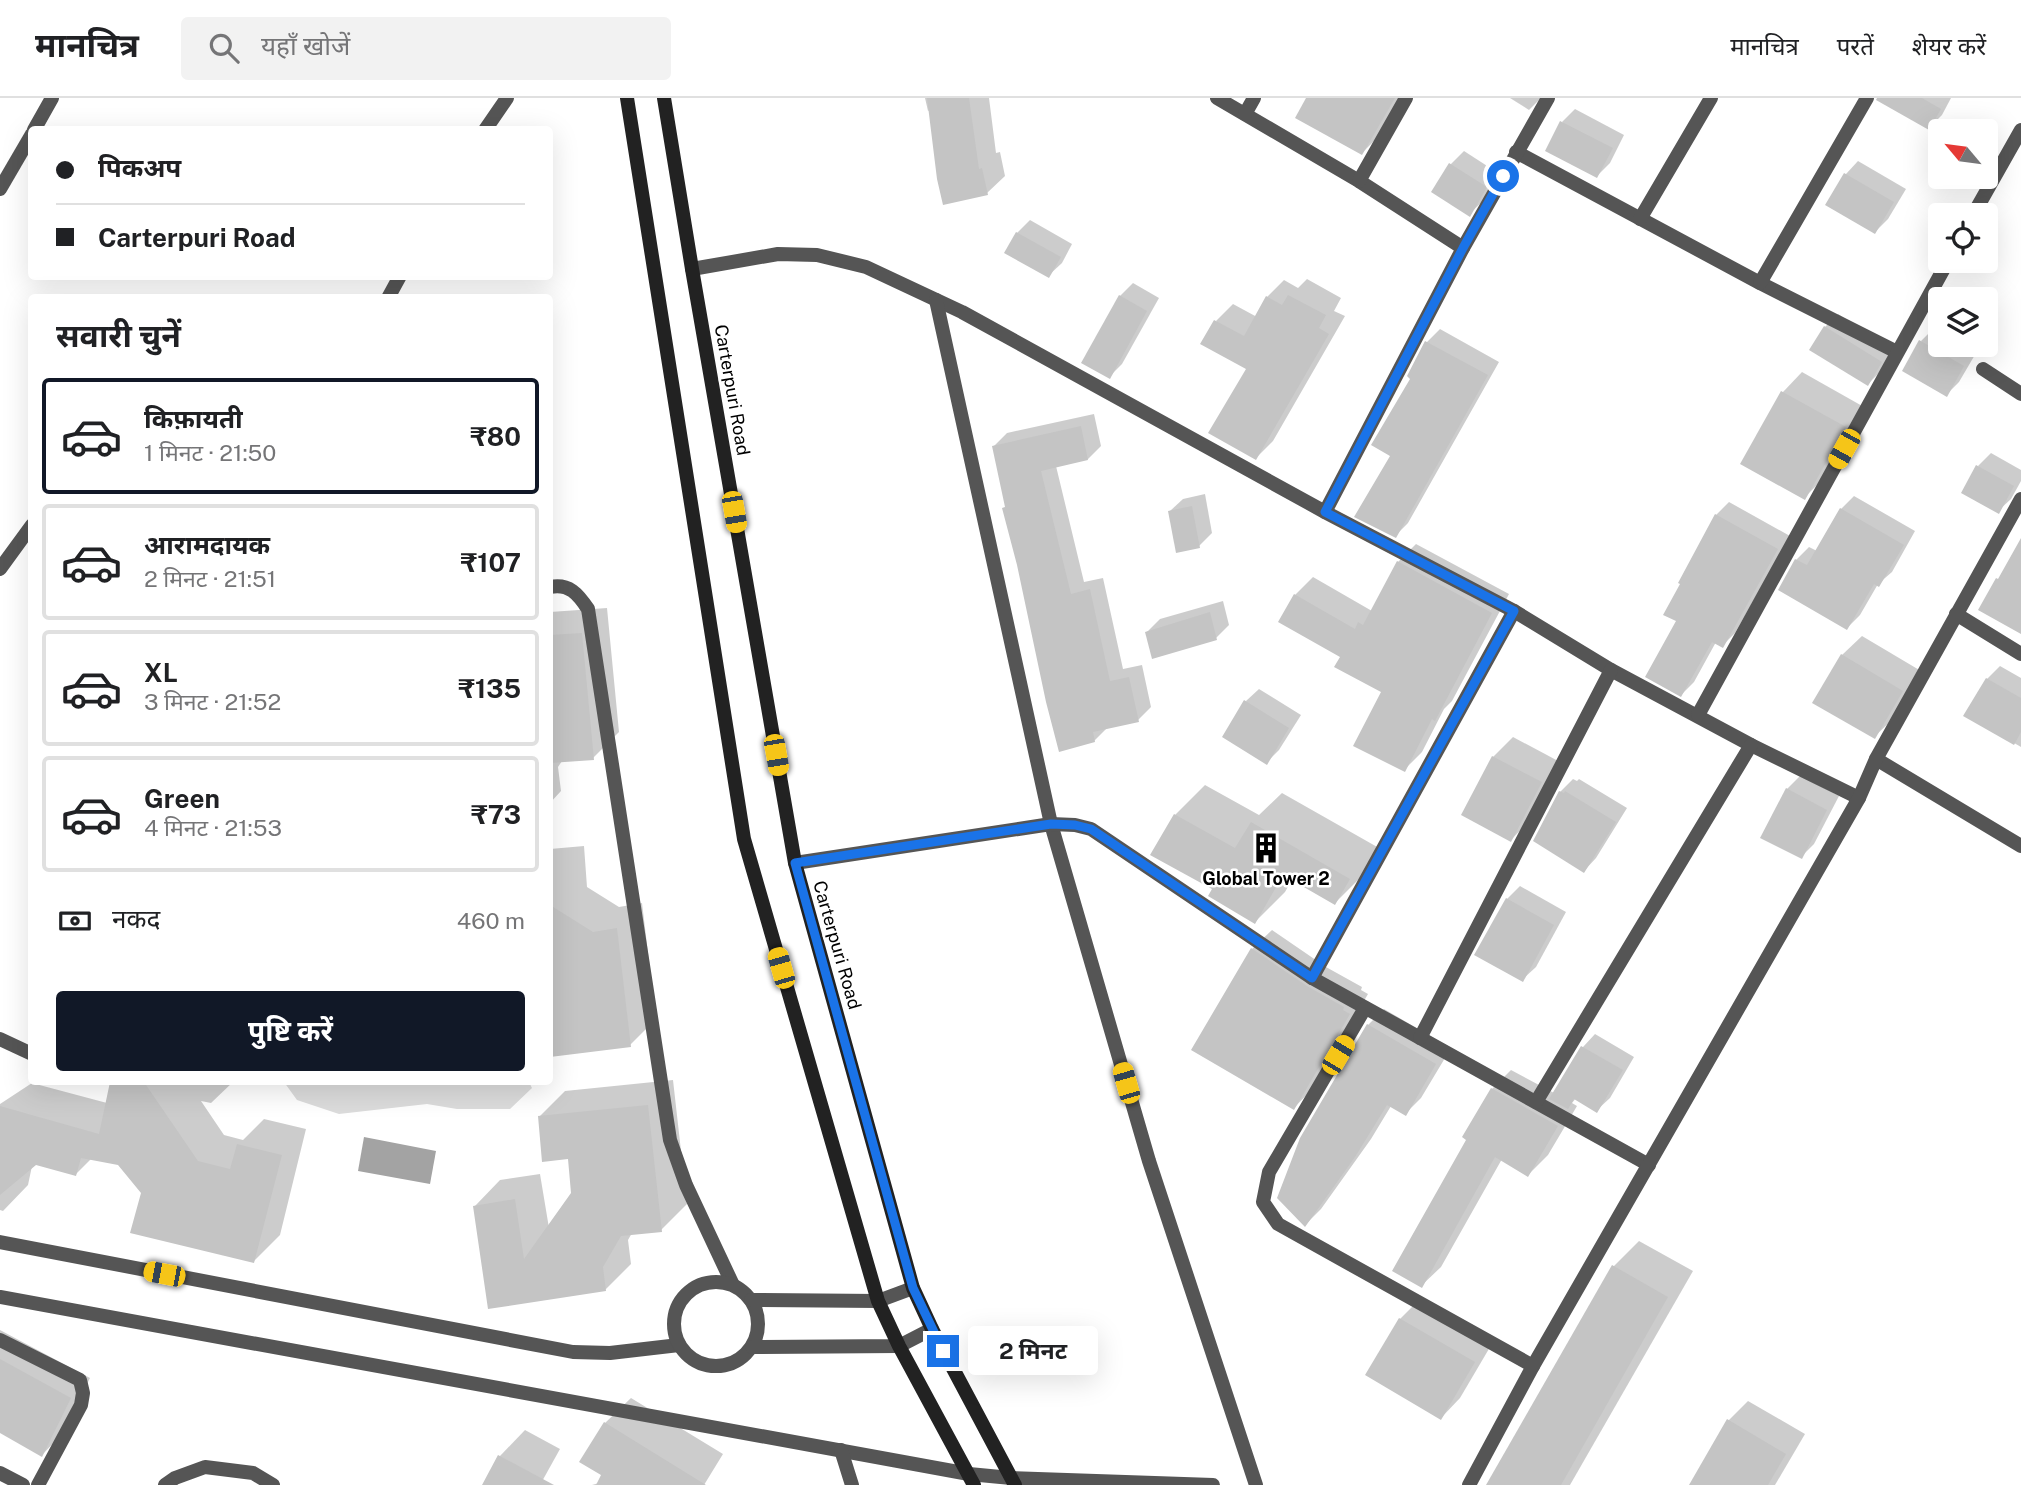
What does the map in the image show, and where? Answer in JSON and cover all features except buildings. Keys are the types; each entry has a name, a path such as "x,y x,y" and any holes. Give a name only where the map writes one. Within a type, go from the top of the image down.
{"main road":[{"path":"628,98 744,839 878,1301 899,1346 972,1480"},
{"name":"Carterpuri Road","path":"664,98 795,863 913,1288 1013,1481"}],"street":[{"path":"36,126 52,98"},
{"path":"488,126 507,98"},
{"path":"1217,98 1359,181 1463,248"},
{"path":"1245,114 1254,98"},
{"path":"1359,181 1406,98"},
{"path":"1325,512 1463,248 1548,98"},
{"path":"1640,219 1711,98"},
{"path":"1760,283 1867,98"},
{"path":"1980,203 2021,130"},
{"path":"0,189 28,141"},
{"path":"1516,152 1760,283 1897,352"},
{"path":"692,269 778,254 817,255 866,267 962,312 1325,512 1514,611 1611,670 1751,745 1859,798"},
{"path":"1698,715 1941,273"},
{"path":"936,300 1051,824 1149,1161 1256,1485"},
{"path":"1983,369 2021,394"},
{"path":"1469,1485 1533,1366 1859,798 1876,758 2020,504"},
{"path":"0,569 28,530"},
{"path":"553,586 559,585 578,593 588,609 670,1140 686,1185 733,1285"},
{"path":"1312,978 1514,611"},
{"path":"1956,614 2021,654"},
{"path":"1420,1038 1611,670"},
{"path":"1536,1102 1751,745"},
{"path":"1876,758 2021,846"},
{"path":"795,863 1051,824 1091,829 1312,978 1649,1165"},
{"path":"1365,1008 1269,1172 1263,1202 1278,1224 1533,1366"},
{"path":"0,1039 28,1052"},
{"path":"0,1242 573,1352 610,1353 679,1345"},
{"path":"720,1282 733,1285 743,1291 757,1311 757,1336 752,1347 733,1363 709,1366 697,1362 679,1345 674,1320 678,1307 685,1296 695,1288 720,1282"},
{"path":"751,1300 878,1301 913,1288"},
{"path":"0,1297 841,1450 972,1480 1213,1485"},
{"path":"752,1347 899,1346 932,1329"},
{"path":"0,1340 80,1380 83,1393 80,1405 38,1485"},
{"path":"841,1450 852,1485"},
{"path":"165,1485 175,1478 205,1467 253,1473 273,1485"},
{"path":"0,1473 23,1485"}],"shaded area":[{"path":"286,1085 530,1085 532,1088 510,1109 457,1109 427,1104 339,1114 297,1100"},
{"path":"364,1137 436,1151 430,1184 358,1171"}],"place":[{"name":"Global Tower 2","path":"1266,848"}],"route":[{"path":"943,1351 913,1288 795,863 1051,824 1075,825 1091,829 1312,978 1514,611 1325,512 1503,176"}]}
